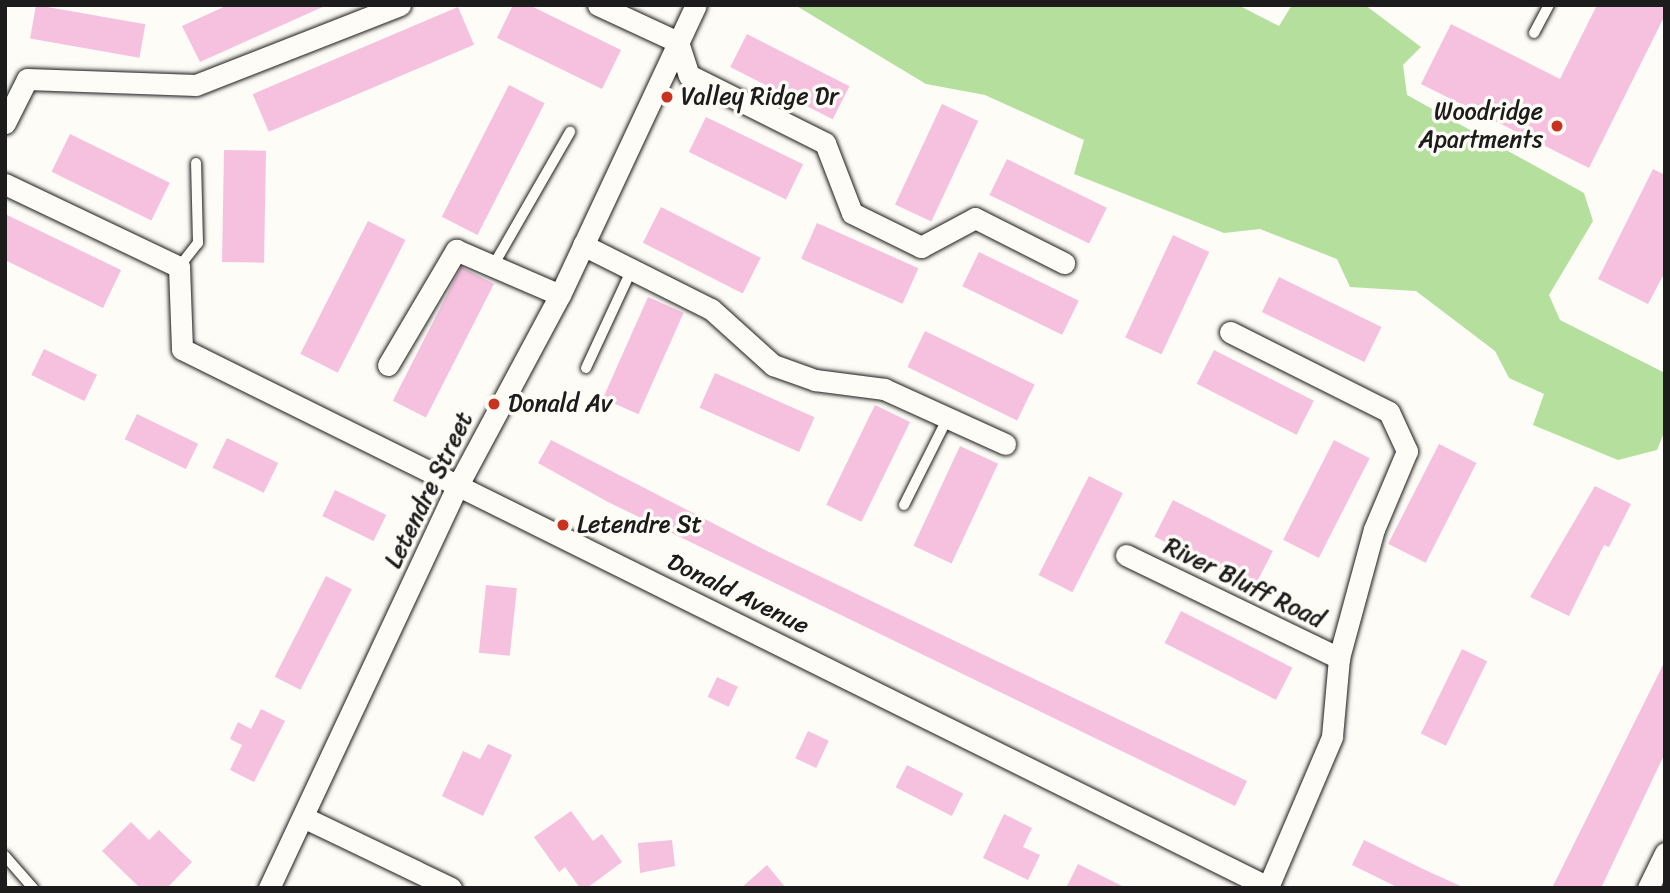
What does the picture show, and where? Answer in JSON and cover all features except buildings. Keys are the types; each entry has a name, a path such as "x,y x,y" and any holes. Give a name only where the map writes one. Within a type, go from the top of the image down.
{"street":[{"path":"5,123 27,79 196,85 400,5"},
{"path":"598,5 678,42 689,75 824,143 852,213 921,247 975,218 1064,263"},
{"name":"Letendre Street","path":"269,888 458,485 560,295 696,5"},
{"path":"5,184 179,267"},
{"path":"583,245 712,309 773,365 815,380 884,389 948,415 1005,444"},
{"path":"388,365 456,250 560,295"},
{"name":"Donald Avenue","path":"179,267 182,349 1269,887"},
{"path":"1230,332 1389,412 1407,451 1374,529 1339,658 1332,737 1269,887"},
{"name":"River Bluff Road","path":"1126,555 1339,658"},
{"path":"303,817 451,888"},
{"path":"1648,888 1665,853"}],"lane":[{"path":"1534,33 1549,5"},
{"path":"493,265 570,132"},
{"path":"179,267 198,243 196,163"},
{"path":"586,368 632,269"},
{"path":"904,505 948,415"},
{"path":"5,856 33,888"}],"green space":[{"path":"795,5 1238,5 1279,26 1292,5 1365,5 1421,47 1403,65 1407,95 1584,193 1593,221 1549,295 1560,320 1665,373 1665,430 1657,450 1618,460 1533,425 1544,394 1509,378 1495,351 1416,291 1350,287 1337,259 1260,229 1224,233 1074,174 1084,140 985,95 926,84"}],"place":[{"name":"Valley Ridge Dr","path":"667,97"},
{"name":"Woodridge Apartments","path":"1557,126"},
{"name":"Donald Av","path":"494,404"},
{"name":"Letendre St","path":"563,525"}]}
